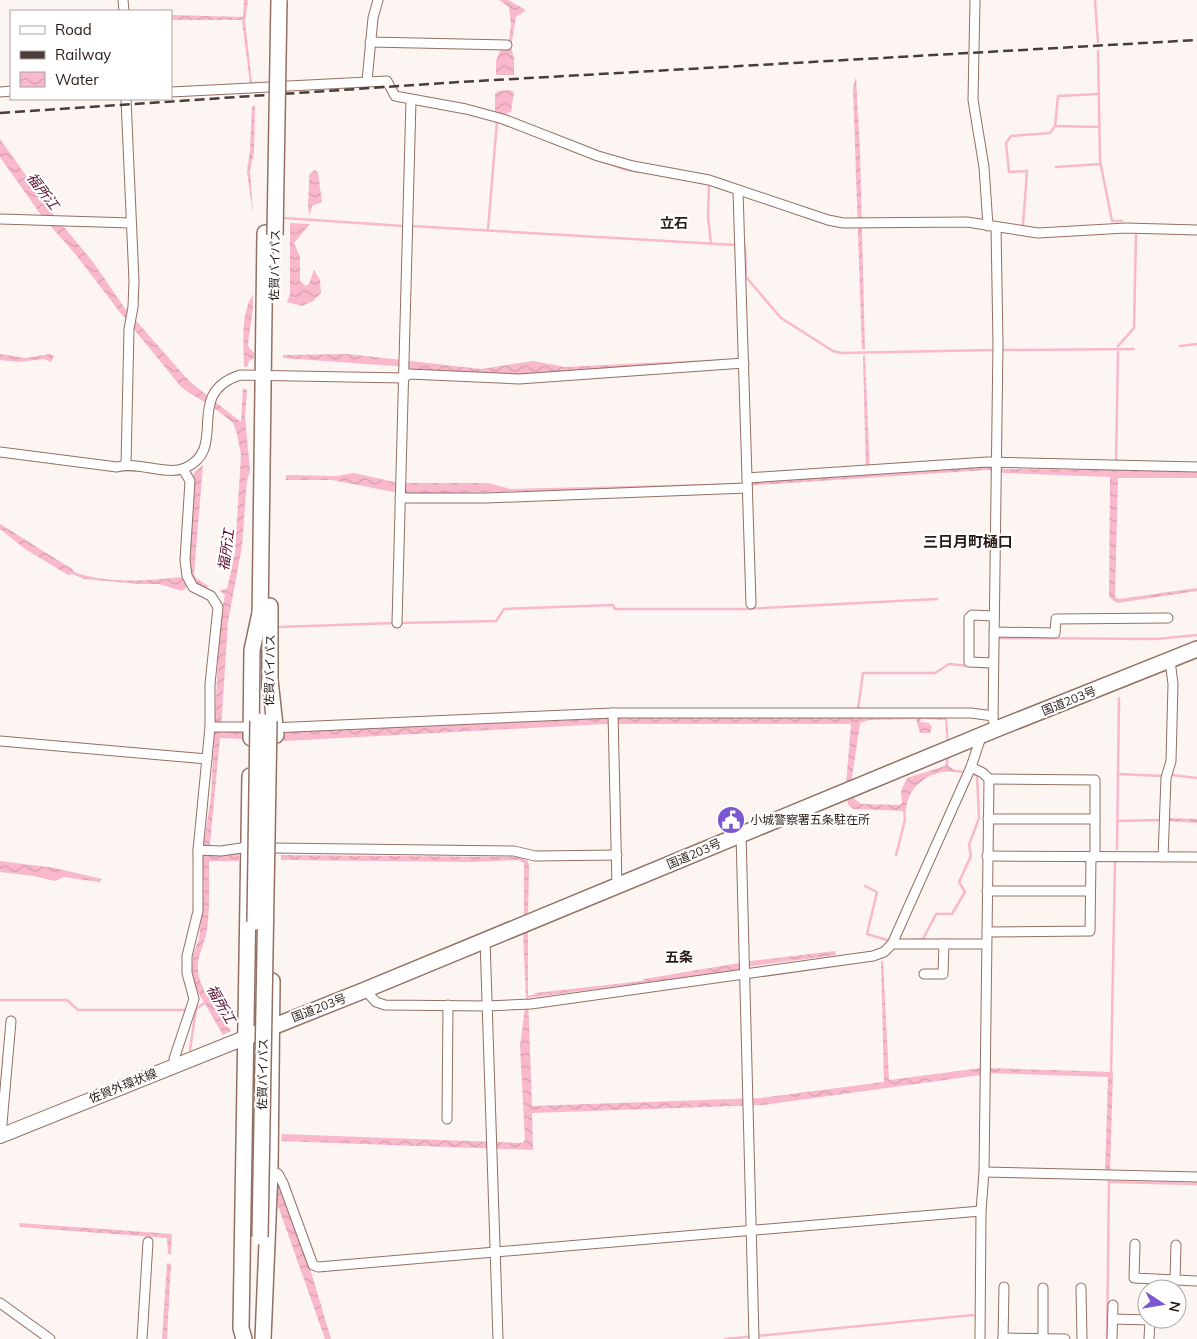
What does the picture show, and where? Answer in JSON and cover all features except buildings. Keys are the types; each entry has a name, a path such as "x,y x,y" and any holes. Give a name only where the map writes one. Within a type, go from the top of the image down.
{"highway":[{"name":"佐賀バイパス","path":"258,1339 255,1237 263,724 260,613 268,375 270,234 269,0"},
{"name":"佐賀バイパス","path":"270,234 279,0"},
{"name":"佐賀バイパス","path":"263,724 270,680 268,375"},
{"name":"国道203号","path":"246,1037 617,886 989,727 1197,650"},
{"path":"244,1339 241,1328 248,847 263,724"},
{"path":"262,1339 270,1171 273,848 263,724"},
{"name":"佐賀バイパス","path":"248,1339 255,1237"}],"main road":[{"name":"佐賀外環状線","path":"1,1135 246,1037"}],"street":[{"path":"367,81 373,18 378,0"},
{"path":"365,990 376,1002 385,1005 486,1006 527,1004 873,956 884,952 892,944 989,727 990,663 994,632 998,343 992,226 973,100 975,0"},
{"path":"370,42 507,45"},
{"path":"172,92 387,81 395,96 466,109 504,119 598,156 633,166 709,180 828,220 860,223 941,221 1038,232 1126,228 1197,230"},
{"path":"126,100 134,307 129,329 126,464"},
{"path":"397,623 411,100"},
{"path":"738,190 751,604"},
{"path":"0,219 131,223"},
{"path":"0,452 117,467 126,464 183,469 194,463 204,448 207,434 208,408 213,394 224,380 240,374 408,374 519,379 744,362"},
{"path":"747,478 997,463 1197,467"},
{"path":"176,1064 174,1059 194,1000 186,966 198,911 198,850 210,726 210,684 218,607 211,596 193,587 187,576 185,560 190,481 183,469"},
{"path":"400,495 487,498 747,488"},
{"path":"990,663 969,662 969,618 972,615 994,616"},
{"path":"994,632 1055,633 1056,619 1168,618"},
{"path":"1163,857 1166,778 1171,762 1173,684 1170,660"},
{"path":"210,726 613,713 971,713 989,727"},
{"path":"613,713 617,886"},
{"path":"0,741 207,759"},
{"path":"971,767 983,773 989,780 980,1339"},
{"path":"987,932 1090,931 1090,891 1095,818 1095,780 989,780"},
{"path":"988,819 1095,818"},
{"path":"741,834 754,1339"},
{"path":"198,850 221,851 248,847"},
{"path":"273,848 514,851 535,856 617,855"},
{"path":"987,856 1197,857"},
{"path":"987,891 1090,891"},
{"path":"485,939 498,1339"},
{"path":"892,944 986,944"},
{"path":"924,974 943,974 944,944"},
{"path":"447,1119 448,1005"},
{"path":"1,1135 11,1021"},
{"path":"270,1171 278,1174 283,1183 313,1265 318,1267 981,1211"},
{"path":"984,1172 1197,1177"},
{"path":"142,1339 148,1242"},
{"path":"1135,1244 1134,1278 1154,1279"},
{"path":"1175,1279 1176,1245"},
{"path":"1004,1287 1004,1339 1065,1339"},
{"path":"1043,1288 1043,1339"},
{"path":"1081,1288 1082,1339"},
{"path":"0,1302 50,1339"},
{"path":"1112,1339 1113,1305"},
{"path":"1113,1319 1150,1320 1149,1339"}],"water":[{"path":"244,0 248,0 245,21 252,84 250,84 242,20 172,20 172,15 243,17"},
{"path":"499,0 508,0 526,10 516,17 511,47 514,58 514,75 496,75 496,61 501,48 508,47 511,25 509,7"},
{"path":"856,77 860,152 865,350 862,349 853,87"},
{"path":"510,90 514,92 511,112 502,114 495,112 495,94 498,91"},
{"path":"255,105 254,152 250,170 253,215 247,171 252,107"},
{"path":"0,139 54,215 93,262 124,307 189,381 241,422 243,388 247,390 245,416 250,471 247,480 242,546 228,622 221,729 243,731 242,739 220,738 209,854 239,853 239,861 209,861 208,922 198,966 202,987 231,1031 223,1035 194,985 192,969 193,955 199,939 204,889 202,853 211,797 220,619 225,595 219,590 227,589 235,553 241,455 237,434 233,423 217,410 182,388 76,255 41,215 0,157"},
{"path":"314,170 318,172 322,202 312,206 310,215 308,207 309,175"},
{"path":"290,223 310,224 294,243 300,257 300,281 306,286 309,284 314,270 320,280 321,293 313,301 302,306 287,302 290,294"},
{"path":"253,295 248,346 254,353 254,358 249,361 247,367 244,366 244,320"},
{"path":"0,354 26,358 50,354 54,356 51,362 44,359 19,362 0,360"},
{"path":"348,354 481,369 533,361 565,367 725,359 725,362 517,375 412,369 408,367 283,358 283,355"},
{"path":"865,355 870,475 988,466 1005,469 1197,471 1197,478 1118,478 1115,597 1119,599 1197,588 1197,591 1117,603 1109,597 1110,477 1004,473 987,470 743,486 408,494 404,491 394,492 332,480 286,480 286,475 337,476 354,473 399,483 488,483 511,489 743,483 866,475 863,356"},
{"path":"203,465 194,574 197,579 208,586 207,589 198,585 189,572 195,484 193,474"},
{"path":"0,524 74,572 114,580 154,580 181,577 187,587 182,591 159,584 84,579 72,574 68,575 25,549 0,529"},
{"path":"924,716 947,718 949,745 947,745 945,720 921,719 920,722 929,723 932,727 930,733 920,733 916,719 869,720 860,723 851,784 846,785 851,724 605,724 284,741 284,732 607,717"},
{"path":"947,756 949,756 948,766 958,772 939,773 923,780 911,793 907,801 906,811 853,809 848,804 847,798 851,796 861,804 900,805 902,802 901,791 907,778 945,766"},
{"path":"1168,818 1197,819 1197,823 1168,821"},
{"path":"281,855 520,857 528,861 529,865 528,916 524,917 524,863 518,860 472,862 281,860"},
{"path":"0,861 55,868 102,879 99,882 64,877 55,881 34,876 0,872"},
{"path":"528,930 528,997 532,1106 761,1098 884,1082 881,961 883,961 889,1080 981,1068 981,1075 763,1105 532,1113 533,1150 281,1141 282,1134 522,1143 525,1140 520,1046 526,1000 523,931"},
{"path":"835,951 836,955 745,967 740,970 535,997 535,993 643,981 644,979 751,961"},
{"path":"987,1068 1113,1072 1110,1172 1105,1172 1108,1077 987,1073"},
{"path":"276,1181 300,1239 331,1339 325,1339 276,1200"},
{"path":"19,1223 172,1234 171,1254 168,1254 167,1238 20,1227"},
{"path":"167,1263 171,1264 167,1339 162,1339"}],"waterway":[{"path":"1095,0 1098,42"},
{"path":"1098,51 1100,161 1112,221 1122,221"},
{"path":"1023,225 1027,171 1009,172 1006,143 1011,136 1050,133 1055,126 1058,96 1099,94"},
{"path":"488,229 497,121"},
{"path":"1055,126 1099,127"},
{"path":"590,157 627,170 640,172"},
{"path":"1056,167 1101,164"},
{"path":"709,184 708,217 711,243"},
{"path":"284,218 403,226"},
{"path":"411,226 735,245"},
{"path":"1118,346 1134,328 1136,234"},
{"path":"745,246 746,277 781,318 833,351 841,353 994,350"},
{"path":"1180,346 1197,344"},
{"path":"1001,350 1134,349"},
{"path":"1116,462 1118,352"},
{"path":"400,623 496,621 504,609 613,605 615,609 745,609 937,599"},
{"path":"280,627 394,623"},
{"path":"997,638 1156,639 1197,635"},
{"path":"979,667 988,667 990,649"},
{"path":"858,709 863,673 935,673 949,664 969,666"},
{"path":"1117,849 1119,698"},
{"path":"955,771 966,772"},
{"path":"911,940 923,939 936,914 952,914 965,892 959,882 971,856 969,845 979,818 977,775 971,773"},
{"path":"1118,774 1162,776"},
{"path":"1172,775 1197,778"},
{"path":"896,855 905,820 904,808"},
{"path":"1117,821 1162,820"},
{"path":"1111,1074 1115,861"},
{"path":"865,886 877,892 867,934 887,940"},
{"path":"528,997 538,995"},
{"path":"0,1000 67,1000 78,1010 186,1010"},
{"name":"福所江","path":"190,1050 196,1009 206,1002"},
{"path":"1108,1176 1109,1182 1197,1184"},
{"path":"1107,1339 1109,1182"},
{"path":"725,1339 973,1315"}],"railway":[{"path":"0,113 460,82 1197,40"}],"place":[{"name":"小城警察署五条駐在所","path":"731,820"}],"district":[{"name":"立石","path":"674,223"},
{"name":"三日月町樋口","path":"968,542"},
{"name":"五条","path":"679,957"}]}
